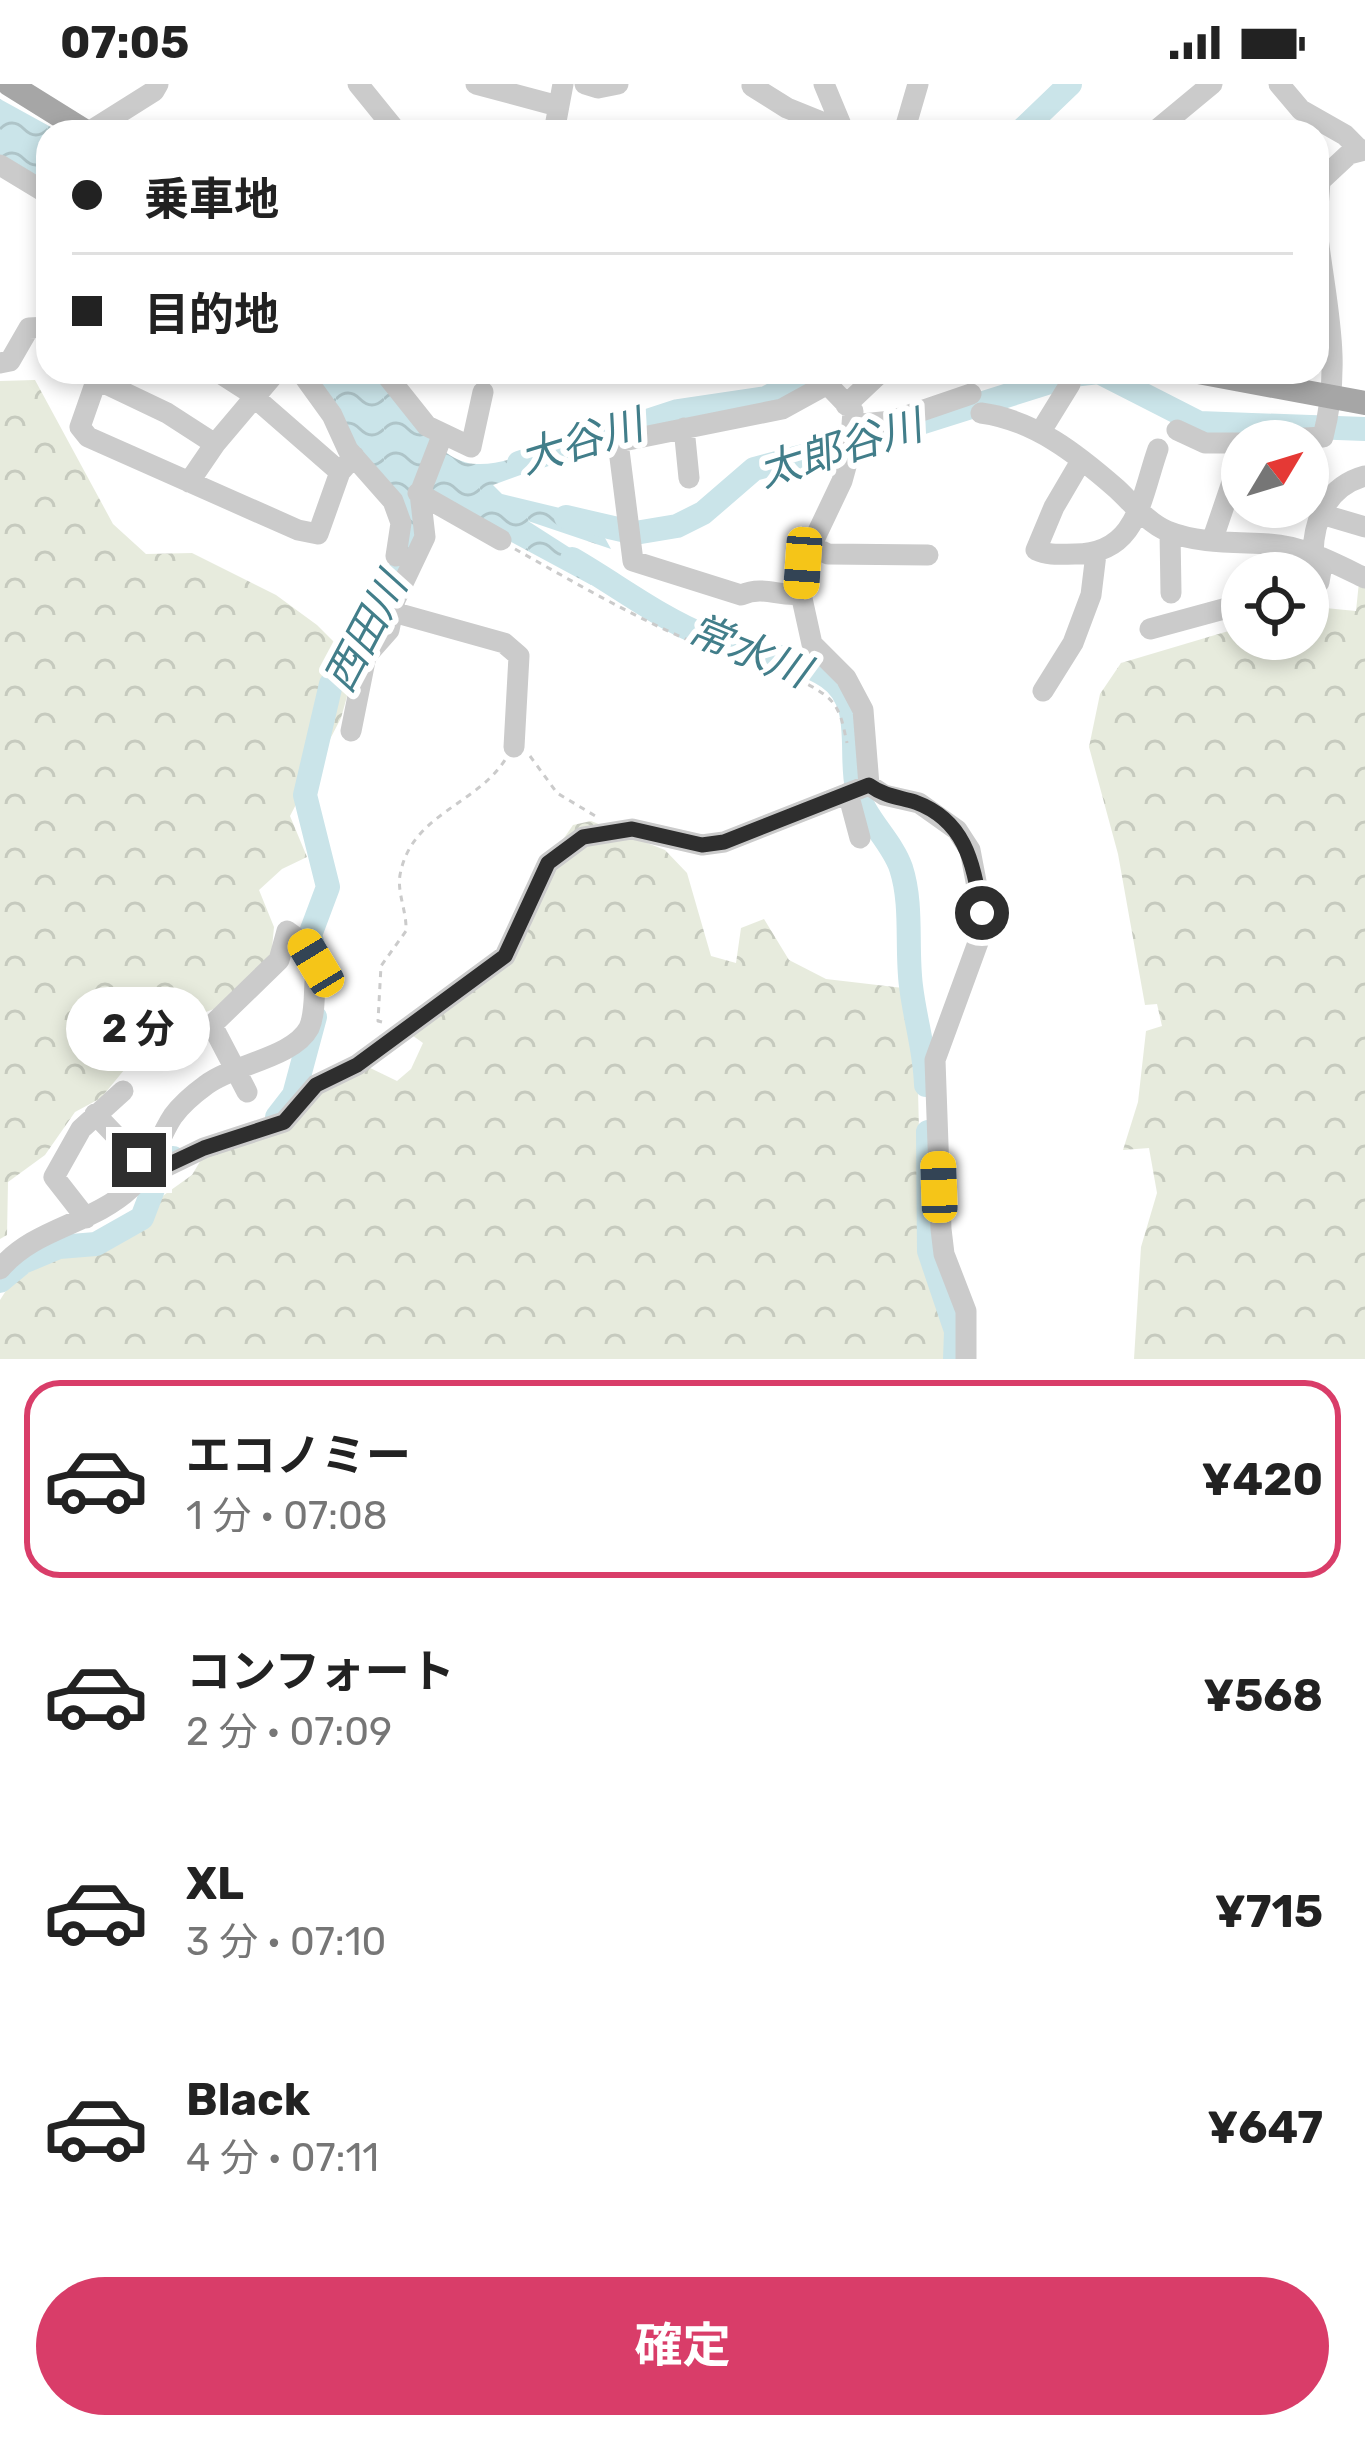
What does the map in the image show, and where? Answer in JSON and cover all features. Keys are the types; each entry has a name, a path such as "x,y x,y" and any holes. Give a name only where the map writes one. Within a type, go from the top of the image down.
{"main road":[{"path":"27,88 71,120"},
{"path":"1258,384 1365,403"}],"street":[{"path":"107,120 158,84"},
{"path":"358,84 388,120"},
{"path":"476,84 560,95"},
{"path":"585,84 598,88 618,84"},
{"path":"824,84 838,120"},
{"path":"908,120 918,84"},
{"path":"1168,120 1212,84"},
{"path":"1279,84 1301,110 1319,120"},
{"path":"752,86 792,120"},
{"path":"1329,126 1363,151"},
{"path":"1329,173 1349,154 1363,151"},
{"path":"0,165 36,187"},
{"path":"0,363 10,361 29,328 36,328"},
{"path":"1327,420 1333,399 1329,356"},
{"path":"98,384 80,427 88,437 298,530 318,534 347,464 332,415 310,384"},
{"path":"106,384 167,413 215,444"},
{"path":"235,384 393,501 401,523 396,556"},
{"path":"189,482 265,384"},
{"path":"393,384 427,427 470,448 483,392"},
{"path":"825,384 850,429"},
{"path":"860,838 863,710 846,678 812,644 801,594 803,563 842,481 850,429 874,384"},
{"path":"1041,431 1070,384"},
{"path":"801,594 788,596 758,588 741,595 633,561 618,442 782,409 830,387"},
{"path":"850,429 976,404 1041,431 1170,532 1305,552"},
{"path":"683,428 689,478"},
{"path":"1177,430 1205,443 1221,443"},
{"path":"351,731 366,656 389,630 425,537 420,493 442,436"},
{"path":"1081,461 1036,550 1096,554 1130,531 1158,449"},
{"path":"1329,498 1365,476"},
{"path":"393,501 420,493 501,540"},
{"path":"1212,541 1221,515"},
{"path":"1329,516 1365,527"},
{"path":"1170,532 1171,593"},
{"path":"811,546 828,554 928,555"},
{"path":"1043,691 1073,643 1091,595 1096,554"},
{"path":"1329,561 1365,578"},
{"path":"1150,629 1221,610"},
{"path":"393,611 503,643 519,656 514,747"},
{"path":"95,1114 148,1167 159,1169 204,1148 284,1122 316,1085 357,1065 505,956 548,863 583,837 632,829 702,845 724,842 859,789 919,803 957,830 970,850 982,913 980,937 935,1060 942,1242 966,1311 966,1359"},
{"path":"0,1269 30,1241 86,1218 118,1198 148,1167 173,1115 209,1082 236,1069 298,1043 311,1024 316,963 304,943 287,931 279,960 212,1025 236,1069 247,1092"},
{"path":"86,1218 54,1178 81,1129 123,1091"}],"path":[{"path":"501,540 634,614 825,695 839,709 848,749"},
{"path":"387,1024 378,1021 379,976 406,931 399,880 410,849 427,824 496,774 514,747 531,757 557,793 596,817 632,829"}],"green space":[{"path":"35,380 113,524 146,554 192,553 276,595 317,625 356,664 341,718 290,816 307,857 282,869 259,890 274,927 271,959 214,1009 157,1030 101,1098 75,1112 45,1155 8,1182 7,1235 0,1239 0,381"},
{"path":"1359,582 1365,585 1365,1359 1134,1359 1141,1247 1157,1193 1149,1148 1123,1150 1138,1102 1146,1031 1162,1026 1157,1004 1145,1005 1118,854 1089,747 1100,694 1121,663 1221,633 1221,660 1329,660 1329,608 1356,611"},
{"path":"591,821 665,850 687,873 711,956 736,963 741,928 764,919 789,960 826,979 903,988 917,1050 922,1252 948,1331 947,1359 0,1359 0,1300 14,1278 62,1251 96,1251 147,1221 157,1200 192,1175 205,1153 364,1065 397,1081 411,1069 423,1043 409,1033 506,962 530,927 551,857 573,825"}],"water":[{"path":"0,99 38,120 36,180 0,159"},
{"path":"314,384 390,384 434,442 462,461 494,463 543,449 551,464 493,485 502,494 593,516 611,549 528,521 603,569 591,585 413,489 416,544 404,575 398,563 403,541"}],"waterway":[{"name":"大谷川","path":"1032,120 1070,84"},
{"name":"大谷川","path":"519,463 678,411 766,398 793,384"},
{"name":"太郎谷川","path":"566,517 635,533 677,526 703,513 754,469 1044,384"},
{"name":"太郎谷川","path":"1123,384 1199,423 1365,429"},
{"name":"常水川","path":"572,559 689,629 799,663 840,687 851,714 860,799 896,857 905,882 911,986 926,1085"},
{"name":"西田川","path":"319,964 310,935 328,887 305,795 331,684 370,633 380,601 404,564"},
{"name":"西田川","path":"277,1117 294,1095 315,1017"},
{"name":"常水川","path":"928,1132 929,1251 956,1331 955,1359"},
{"name":"西田川","path":"0,1281 23,1262 59,1247 96,1244 142,1218 163,1163 173,1158"}],"route":[{"path":"139,1160 159,1169 204,1148 284,1122 316,1085 357,1065 505,956 548,863 583,837 632,829 702,845 724,842 869,785 884,795 919,803 957,830 970,850 982,913"}]}
